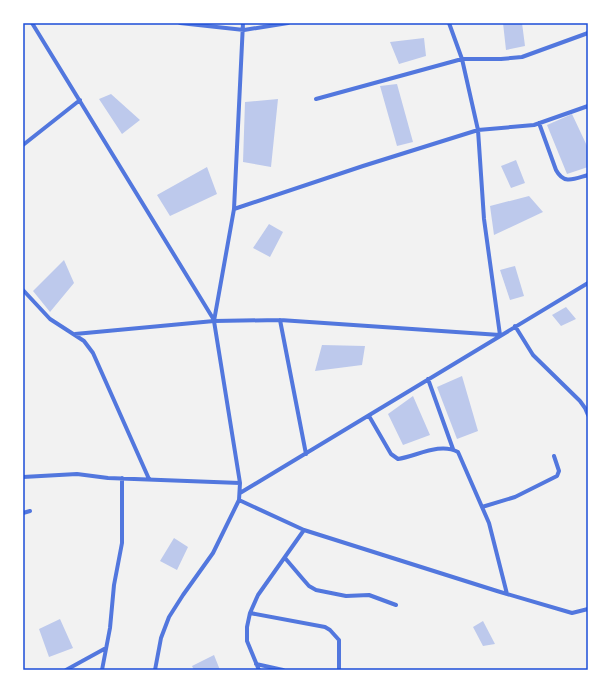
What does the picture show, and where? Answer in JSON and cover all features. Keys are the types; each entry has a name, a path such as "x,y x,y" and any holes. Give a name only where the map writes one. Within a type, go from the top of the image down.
{"street":[{"path":"32,23 214,321"},
{"path":"180,23 244,30 288,23"},
{"path":"155,670 161,638 169,617 213,553 239,500 240,494 240,483 214,321 234,209 244,30 243,23"},
{"path":"449,23 462,59 478,130 484,219 500,335"},
{"path":"316,99 462,59 501,59 522,57 588,34"},
{"path":"23,145 80,100"},
{"path":"234,209 478,130 534,125 588,106"},
{"path":"539,123 559,176 564,180 573,180 588,175"},
{"path":"240,494 588,283"},
{"path":"23,290 50,319 84,341 93,353 149,479"},
{"path":"75,334 214,321 280,320 500,335"},
{"path":"280,320 306,454"},
{"path":"515,326 533,355 586,407 588,415"},
{"path":"428,379 453,449"},
{"path":"369,416 391,454 398,459 444,448 453,449 458,452 482,507 495,543 507,594"},
{"path":"482,507 514,497 558,476 559,471 554,456"},
{"path":"23,477 77,474 122,478 240,483"},
{"path":"102,670 110,628 114,585 122,543 122,478"},
{"path":"239,500 304,530 507,594 572,613 588,609"},
{"path":"23,513 30,511"},
{"path":"259,670 247,641 247,627 250,613 258,595 304,530"},
{"path":"285,558 309,586 316,590 346,596 369,595 396,605"},
{"path":"250,613 325,627 330,630 339,640 339,670"},
{"path":"66,670 106,648"},
{"path":"256,664 284,670"}],"building":[{"path":"503,23 522,23 525,46 506,50"},
{"path":"424,38 426,56 399,64 390,42"},
{"path":"397,84 413,142 397,146 380,86"},
{"path":"111,94 140,120 122,134 99,99"},
{"path":"278,99 271,167 243,162 245,102"},
{"path":"572,114 588,148 588,167 567,174 547,125"},
{"path":"516,160 525,183 511,188 501,166"},
{"path":"207,167 217,194 170,216 157,195"},
{"path":"529,196 543,212 494,235 490,206"},
{"path":"269,224 283,232 270,257 253,248"},
{"path":"64,260 74,283 50,312 33,291"},
{"path":"515,266 524,296 510,300 500,270"},
{"path":"566,307 576,319 561,326 552,315"},
{"path":"322,345 365,346 362,365 315,371"},
{"path":"462,376 478,431 457,439 437,387"},
{"path":"413,396 430,435 403,445 388,414"},
{"path":"174,538 188,547 177,570 160,561"},
{"path":"60,619 73,648 49,657 39,629"},
{"path":"483,621 495,644 483,646 473,627"},
{"path":"214,655 220,670 194,670 192,666"}]}
